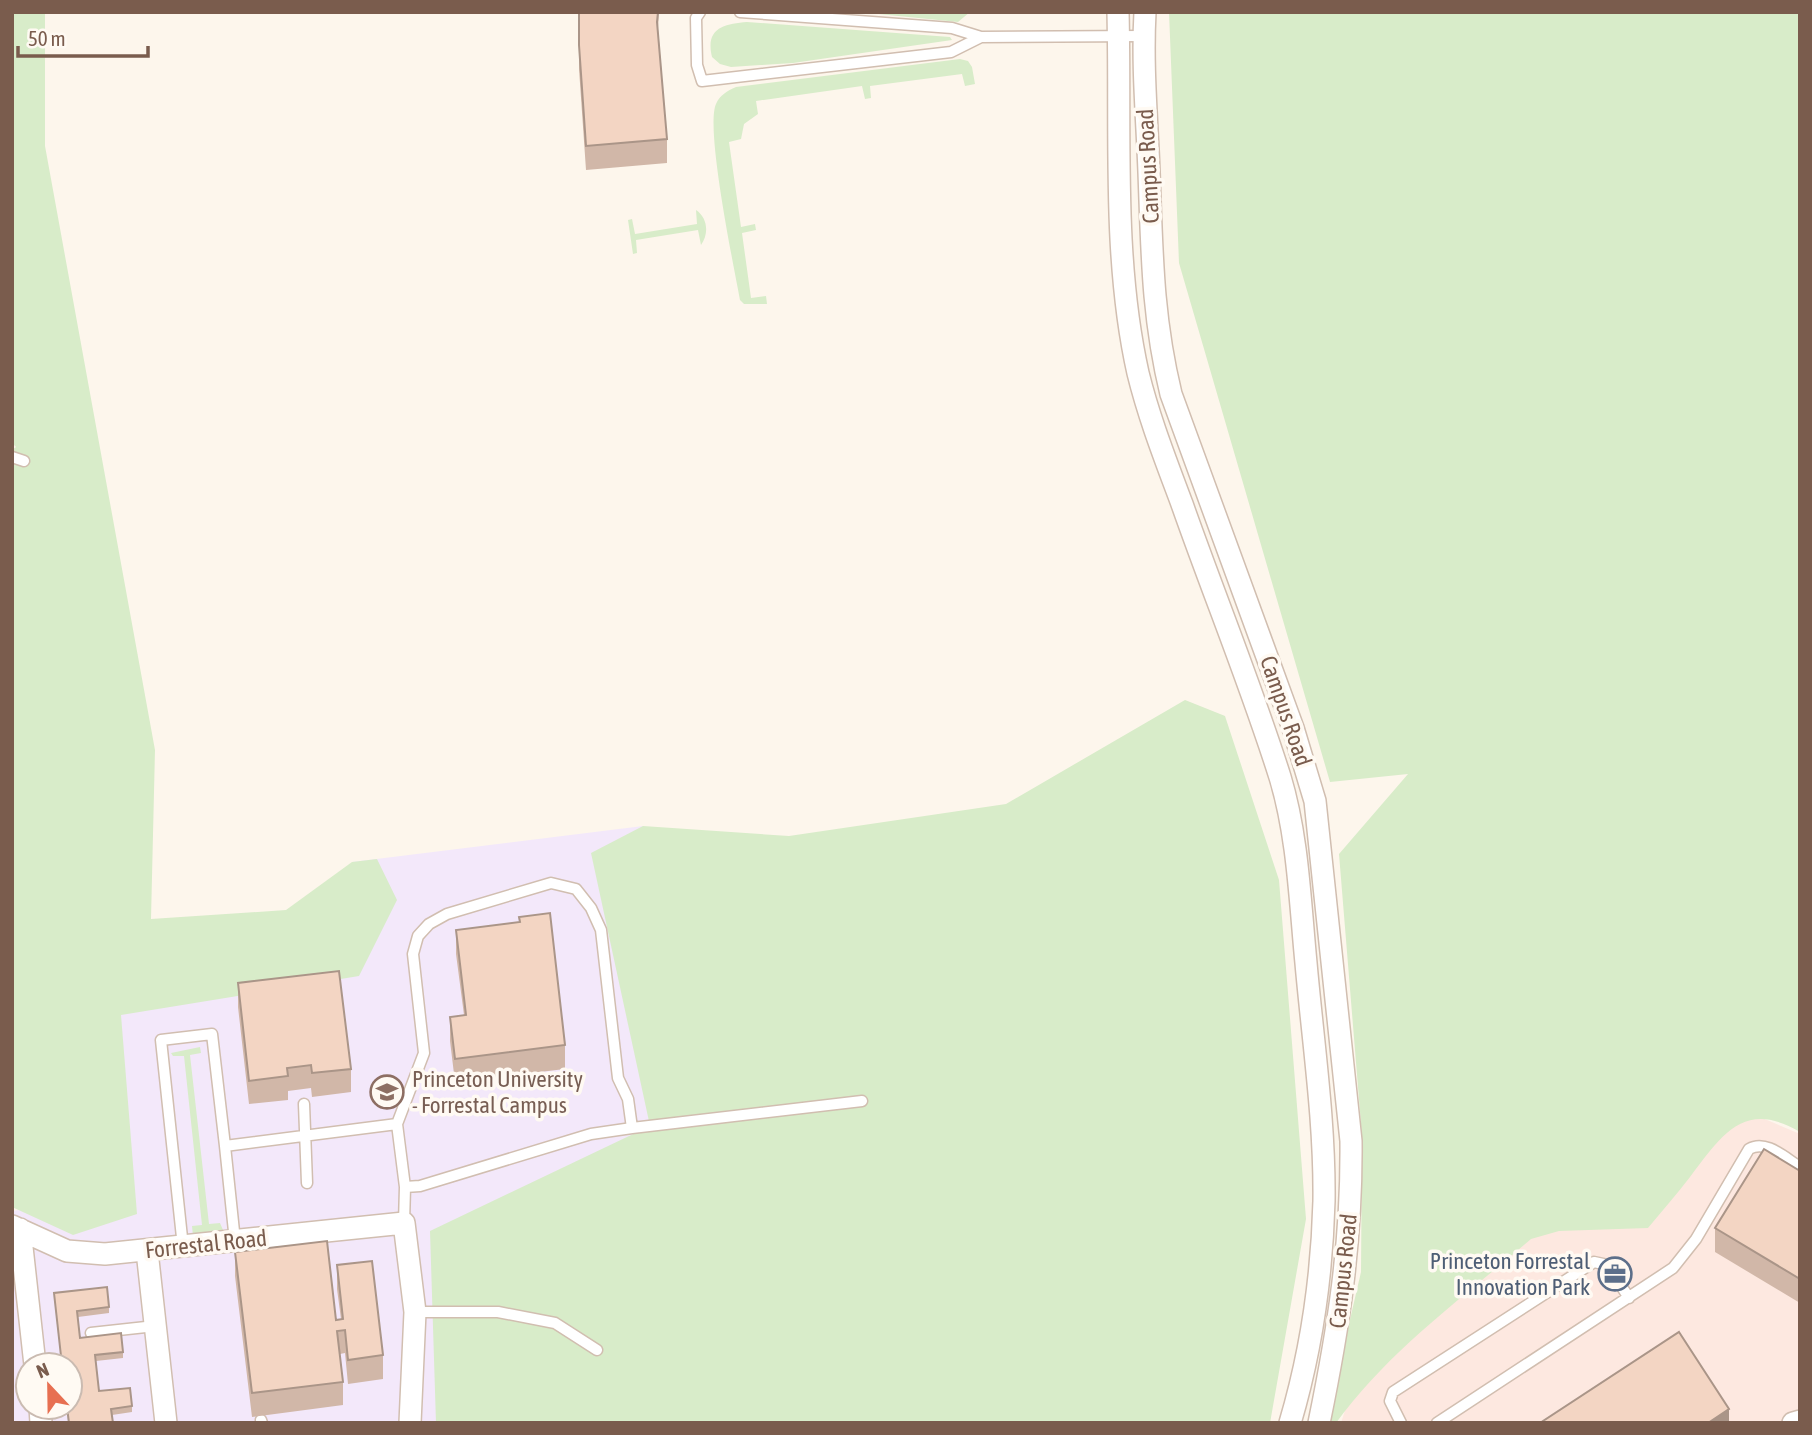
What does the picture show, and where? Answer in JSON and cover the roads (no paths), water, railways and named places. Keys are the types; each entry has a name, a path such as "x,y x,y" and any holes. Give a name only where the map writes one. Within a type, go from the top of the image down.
{"street":[{"name":"Campus Road","path":"1118,12 1123,258 1127,313 1139,374 1155,430 1264,730 1281,781 1292,829 1320,1102 1324,1201 1315,1301 1290,1423"},
{"name":"Campus Road","path":"1145,12 1142,70 1153,303 1160,346 1171,394 1304,760 1320,837 1351,1141 1352,1188 1347,1268 1319,1423"},
{"name":"Forrestal Road","path":"16,1227 67,1251 105,1254 404,1223"},
{"path":"404,1223 415,1312 410,1423"},
{"path":"16,1227 33,1351"},
{"path":"147,1251 166,1423"},
{"path":"1793,1423 1800,1421"}],"lane":[{"path":"700,12 696,18 697,65 702,81 951,52 981,37"},
{"path":"740,12 952,28 981,37 1144,36"},
{"path":"12,457 24,461"},
{"path":"404,1223 405,1187 397,1124 424,1053 413,954 418,936 429,924 447,914 551,883 576,890 591,908 601,930 618,1078 628,1099 632,1128"},
{"path":"183,1247 161,1040 212,1034 235,1241"},
{"path":"405,1187 420,1186 590,1134 862,1101"},
{"path":"304,1104 307,1183"},
{"path":"225,1146 397,1124"},
{"path":"1437,1423 1629,1298 1681,1260 1749,1149 1756,1144 1765,1145 1800,1167"},
{"path":"1401,1423 1390,1401 1393,1392 1594,1262 1608,1265 1629,1298"},
{"path":"415,1312 498,1312 555,1323 597,1350"},
{"path":"91,1333 155,1326"}],"place":[{"name":"Princeton University - Forrestal Campus","path":"387,1092"},
{"name":"Princeton Forrestal Innovation Park","path":"1615,1274"}]}
